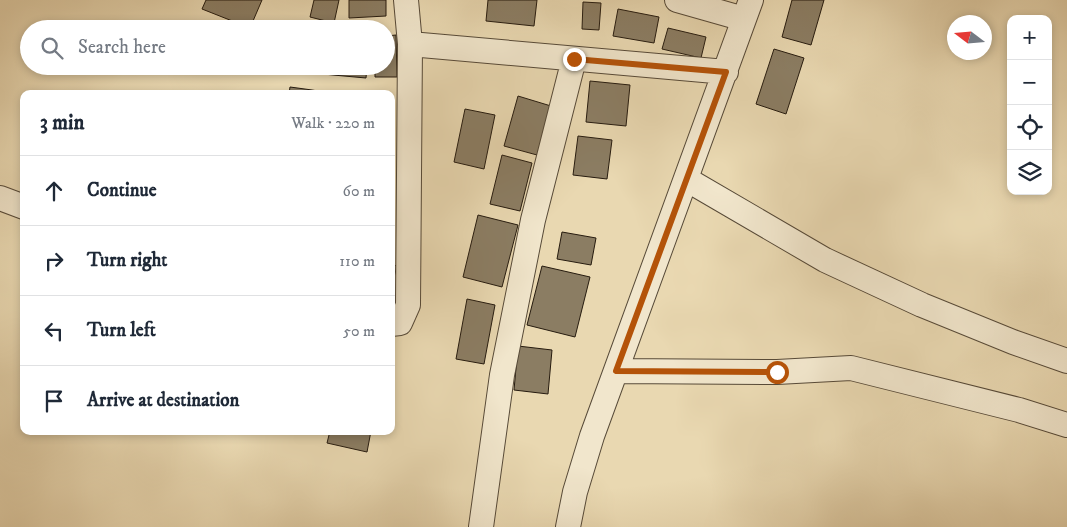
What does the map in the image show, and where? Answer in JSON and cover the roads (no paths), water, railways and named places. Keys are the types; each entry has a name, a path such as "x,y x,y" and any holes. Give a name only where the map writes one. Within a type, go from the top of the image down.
{"street":[{"path":"395,324 400,323 408,305 410,44 406,0"},
{"path":"568,527 575,492 616,371 726,72 747,9 677,0"},
{"path":"410,44 726,72"},
{"path":"481,527 502,375 534,220 574,59"},
{"path":"686,179 825,260 922,305 1013,342 1067,361"},
{"path":"0,198 20,206"},
{"path":"616,371 777,372 851,368 1019,410 1067,425"}]}
